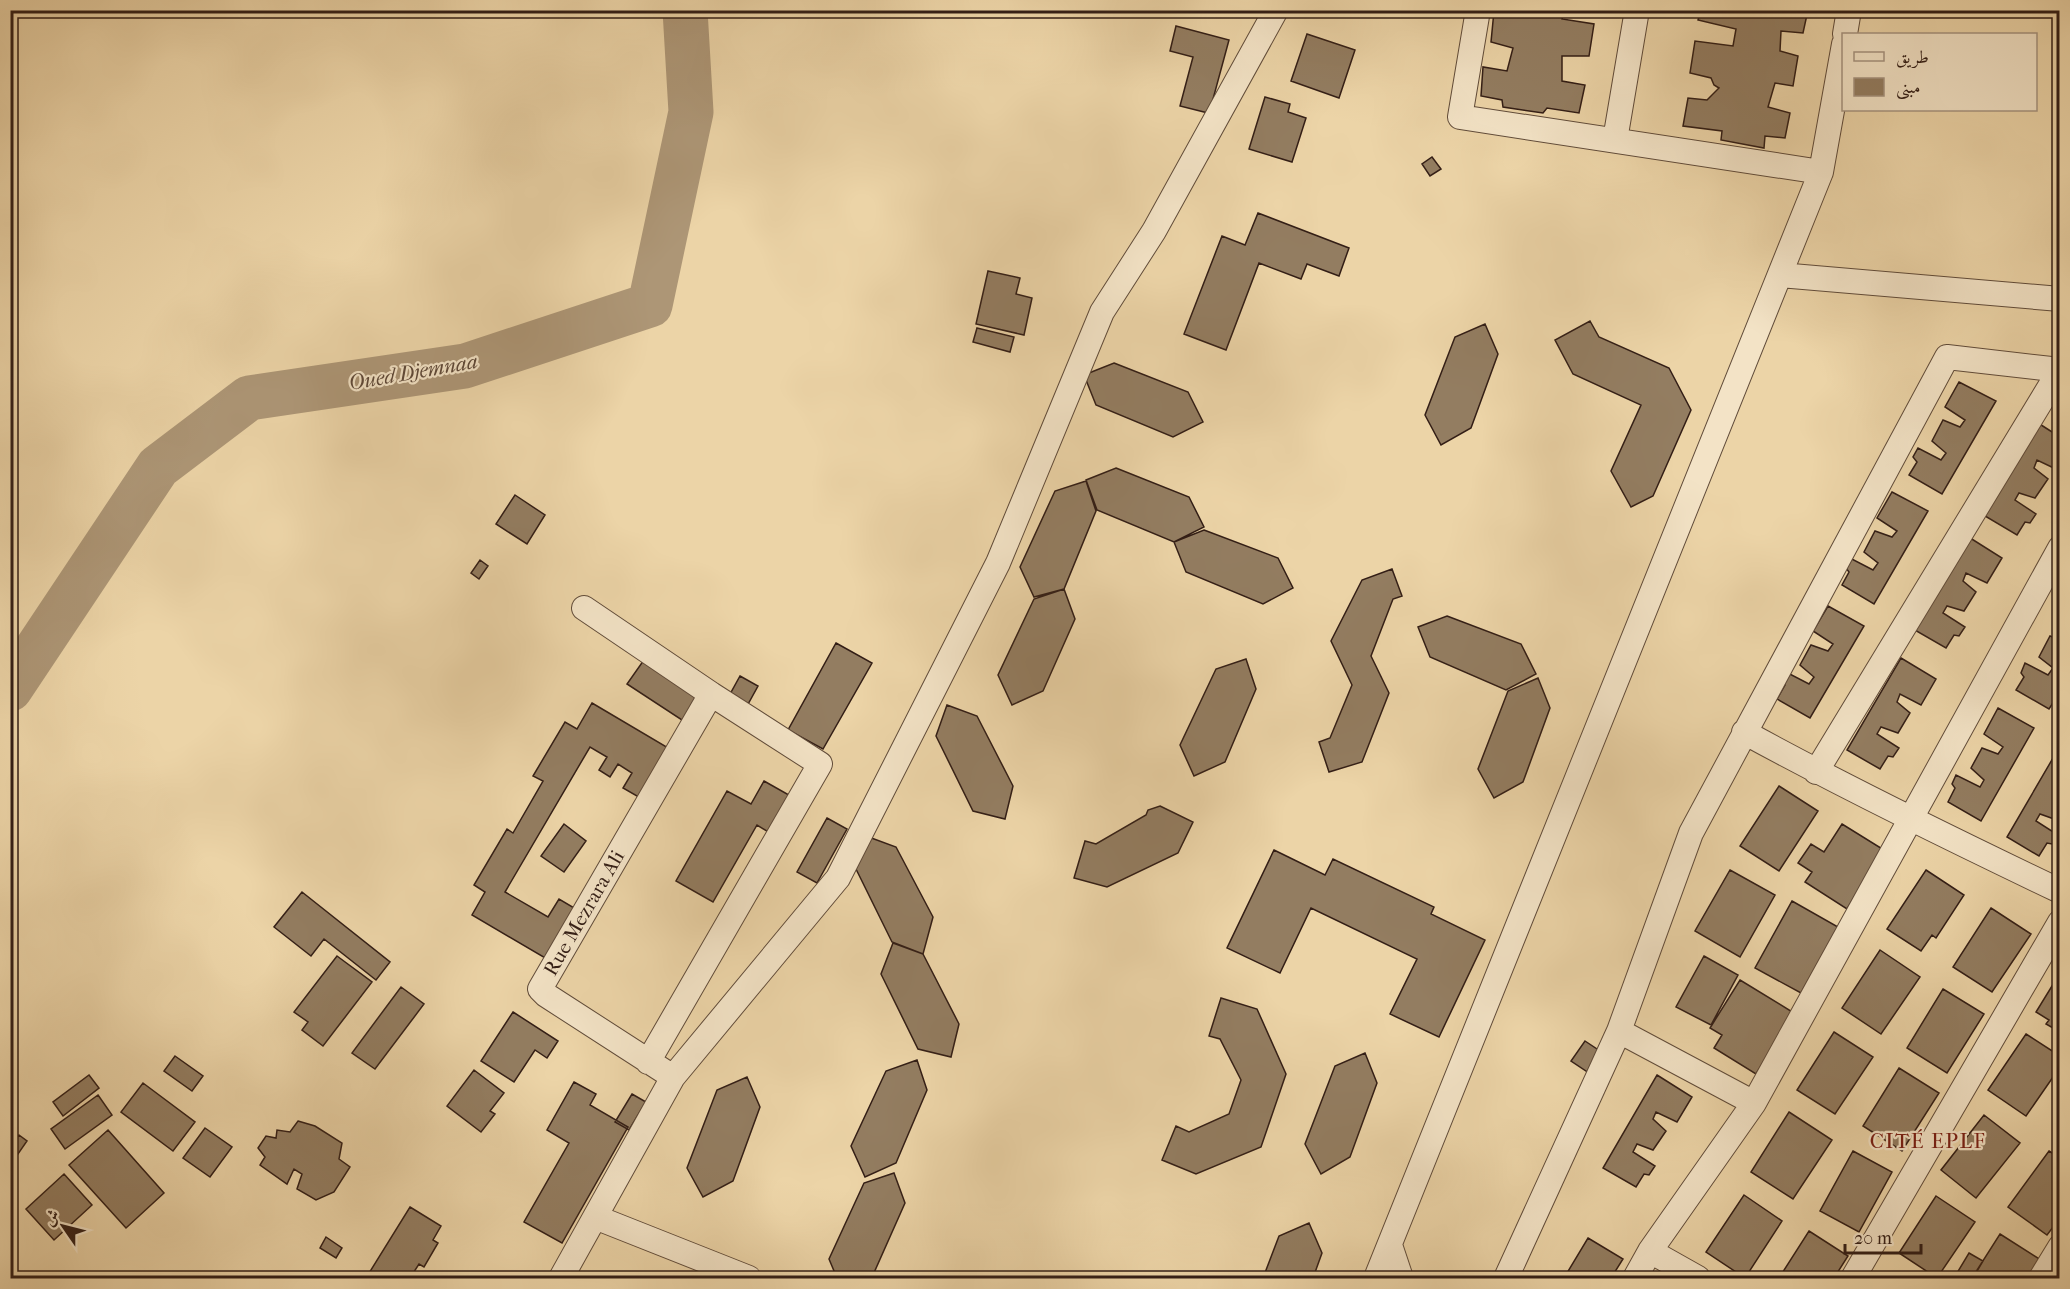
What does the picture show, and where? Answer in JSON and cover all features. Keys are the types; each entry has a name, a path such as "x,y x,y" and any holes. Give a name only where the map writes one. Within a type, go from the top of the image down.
{"street":[{"path":"561,1278 673,1077 838,878 998,563 1102,312 1154,231 1276,10"},
{"path":"1478,10 1460,117 1821,171"},
{"path":"1615,140 1637,10"},
{"path":"1845,33 1849,10"},
{"path":"1376,1278 1821,171 1842,55"},
{"path":"1780,274 2060,299"},
{"path":"1506,1278 1619,1031 1691,833 1947,357 2060,370 1816,772"},
{"path":"1635,1278 1650,1251 1754,1103 2060,548"},
{"path":"584,608 820,764 648,1062"},
{"name":"Rue Mezrara Ali","path":"673,1077 540,989 711,694"},
{"path":"1744,732 1816,772 1911,820 2060,891"},
{"path":"1853,1278 2060,922"},
{"path":"1619,1031 1754,1103"},
{"path":"595,1217 749,1278"},
{"path":"1390,1245 1401,1278"},
{"path":"2041,1278 2060,1247"},
{"path":"1650,1251 1698,1278"}],"building":[{"path":"1518,10 1564,10 1562,19 1594,24 1589,56 1562,56 1562,81 1585,85 1579,113 1547,108 1543,113 1503,107 1502,100 1481,96 1483,67 1507,71 1513,48 1491,42 1494,11 1518,14"},
{"path":"1701,10 1808,10 1803,33 1781,31 1780,51 1798,56 1793,86 1775,83 1768,107 1790,113 1785,138 1765,136 1764,148 1721,140 1722,131 1683,126 1688,98 1707,100 1719,88 1714,85 1711,78 1690,73 1695,41 1733,46 1736,29 1698,20"},
{"path":"1176,26 1229,40 1213,99 1212,114 1180,106 1193,57 1170,51"},
{"path":"1307,34 1355,50 1339,98 1291,81"},
{"path":"1265,97 1290,104 1288,112 1306,118 1292,162 1249,149"},
{"path":"1432,157 1441,169 1430,176 1422,164"},
{"path":"1258,213 1349,248 1339,276 1307,264 1301,279 1259,263 1226,350 1184,334 1222,236 1245,245"},
{"path":"988,271 1020,278 1016,294 1032,298 1024,335 976,324"},
{"path":"1590,321 1599,337 1669,368 1691,410 1653,496 1631,507 1611,471 1641,405 1573,374 1555,340"},
{"path":"1485,324 1498,354 1471,428 1441,445 1425,415 1455,337"},
{"path":"977,328 1014,337 1010,352 973,342"},
{"path":"1114,363 1188,392 1203,422 1173,437 1096,405 1084,375"},
{"path":"1959,382 1996,401 1942,494 1909,475 1917,462 1913,457 1918,448 1941,460 1946,453 1932,441 1943,420 1960,427 1965,420 1945,407"},
{"path":"2038,423 2060,437 2060,468 2058,470 2037,460 2034,468 2048,479 2035,498 2019,493 2015,500 2036,514 2030,523 2025,522 2017,535 1985,516"},
{"path":"1116,468 1189,497 1204,527 1174,542 1097,510 1086,480"},
{"path":"1086,481 1096,511 1064,589 1034,597 1020,567 1055,491"},
{"path":"1892,492 1928,511 1874,604 1842,585 1849,572 1846,568 1850,558 1873,570 1878,563 1864,552 1875,531 1892,537 1897,531 1877,518"},
{"path":"515,495 545,515 527,544 496,524"},
{"path":"1204,530 1278,558 1293,588 1263,604 1186,572 1174,542"},
{"path":"1967,536 2002,558 1987,583 1966,573 1963,581 1976,592 1964,611 1947,606 1943,613 1965,627 1959,636 1954,635 1946,648 1913,629"},
{"path":"480,560 488,566 479,579 471,573"},
{"path":"1392,569 1402,596 1393,599 1371,656 1389,693 1362,762 1329,772 1319,742 1330,738 1352,685 1331,641 1362,580"},
{"path":"1064,589 1075,619 1043,691 1012,705 998,675 1034,599"},
{"path":"1828,606 1864,626 1810,718 1777,699 1785,685 1782,682 1786,672 1809,684 1814,677 1800,665 1811,645 1828,651 1833,644 1813,631"},
{"path":"1447,616 1521,644 1536,674 1506,690 1430,657 1418,627"},
{"path":"2050,636 2060,640 2060,692 2049,709 2016,690 2024,677 2021,673 2025,663 2048,675 2053,668 2039,657"},
{"path":"836,643 872,663 823,749 788,730"},
{"path":"646,657 706,696 688,724 627,684"},
{"path":"1901,658 1936,679 1921,705 1900,694 1897,702 1910,713 1898,733 1881,727 1877,734 1899,748 1893,757 1888,756 1880,769 1847,750"},
{"path":"1246,659 1256,689 1225,762 1194,776 1180,745 1216,669"},
{"path":"740,676 758,686 747,706 729,696"},
{"path":"1538,678 1550,708 1523,782 1494,798 1478,769 1508,691"},
{"path":"592,703 670,749 649,803 623,788 632,773 618,764 610,777 599,770 607,757 590,747 505,892 548,917 559,899 581,912 552,962 472,915 485,892 474,885 507,829 513,833 543,781 533,776 565,722 577,729"},
{"path":"947,705 977,716 1013,786 1005,819 973,811 936,736"},
{"path":"1998,708 2034,728 1981,821 1948,802 1955,788 1952,784 1956,775 1980,787 1984,780 1971,768 1982,748 1998,754 2003,747 1984,734"},
{"path":"2060,746 2060,781 2056,789 2060,792 2060,816 2057,820 2040,814 2036,821 2058,835 2052,844 2047,843 2039,856 2007,837"},
{"path":"764,781 796,799 775,836 757,825 713,902 676,881 727,791 751,804"},
{"path":"1779,786 1818,811 1779,871 1740,846"},
{"path":"1160,806 1193,822 1178,853 1107,887 1074,878 1085,841 1096,844 1146,815 1148,810"},
{"path":"827,818 847,829 817,883 797,872"},
{"path":"564,824 586,841 564,872 541,856"},
{"path":"1842,824 1884,850 1847,909 1805,882 1812,872 1798,863 1811,844 1824,852"},
{"path":"866,836 896,847 933,917 923,954 892,942 855,867"},
{"path":"1274,850 1325,875 1333,859 1434,907 1431,914 1485,940 1439,1037 1390,1014 1417,959 1311,908 1280,973 1227,948"},
{"path":"1730,870 1775,895 1740,957 1695,931"},
{"path":"1926,870 1964,895 1936,938 1932,935 1921,951 1887,929"},
{"path":"302,892 390,962 376,980 324,939 311,956 274,927"},
{"path":"1792,901 1838,927 1801,993 1755,968"},
{"path":"1991,908 2031,934 1992,992 1953,967"},
{"path":"893,943 923,954 959,1024 951,1057 918,1049 881,974"},
{"path":"1880,950 1920,977 1881,1034 1842,1008"},
{"path":"337,956 372,982 323,1046 302,1030 308,1022 294,1012"},
{"path":"1704,956 1738,975 1711,1025 1676,1007"},
{"path":"2060,973 2060,1032 2046,1024 2049,1020 2036,1012"},
{"path":"1740,980 1794,1013 1756,1074 1714,1048 1722,1035 1710,1028"},
{"path":"401,987 424,1004 375,1069 352,1053"},
{"path":"1943,989 1984,1014 1947,1073 1907,1048"},
{"path":"1221,998 1257,1009 1286,1074 1261,1147 1196,1174 1162,1160 1176,1126 1189,1132 1229,1114 1241,1080 1220,1039 1209,1036"},
{"path":"513,1012 558,1041 547,1058 535,1050 514,1082 481,1061"},
{"path":"1834,1032 1873,1057 1835,1114 1797,1090"},
{"path":"2026,1034 2060,1056 2060,1067 2026,1116 1988,1090"},
{"path":"1585,1041 1606,1055 1592,1075 1571,1061"},
{"path":"1365,1053 1377,1083 1350,1157 1321,1174 1305,1144 1335,1066"},
{"path":"175,1056 203,1076 192,1091 164,1071"},
{"path":"917,1060 927,1090 896,1163 865,1177 851,1146 886,1071"},
{"path":"1899,1068 1939,1093 1902,1151 1863,1126"},
{"path":"474,1070 504,1093 490,1111 495,1114 481,1132 447,1106"},
{"path":"89,1075 99,1088 63,1116 53,1102"},
{"path":"1657,1075 1692,1097 1677,1122 1656,1112 1653,1119 1666,1131 1653,1150 1637,1144 1633,1152 1655,1166 1649,1175 1644,1174 1636,1187 1603,1168"},
{"path":"747,1077 760,1107 733,1181 703,1197 687,1168 717,1090"},
{"path":"574,1082 596,1094 590,1105 628,1127 562,1243 524,1222 569,1143 547,1130"},
{"path":"143,1083 195,1122 173,1151 121,1112"},
{"path":"632,1094 646,1102 629,1130 615,1122"},
{"path":"98,1095 112,1115 65,1149 51,1129"},
{"path":"1789,1112 1832,1140 1793,1199 1751,1172"},
{"path":"1984,1115 2020,1143 1976,1198 1941,1170"},
{"path":"298,1121 315,1126 342,1143 339,1159 350,1167 334,1192 316,1200 297,1189 302,1174 294,1169 287,1184 260,1165 265,1157 258,1148 266,1136 276,1138 277,1130 290,1132"},
{"path":"205,1128 232,1147 210,1177 183,1158"},
{"path":"108,1130 164,1193 126,1228 69,1165"},
{"path":"19,1135 27,1141 18,1154 10,1147"},
{"path":"1853,1151 1892,1172 1859,1232 1820,1211"},
{"path":"2049,1151 2060,1158 2060,1218 2047,1235 2008,1207"},
{"path":"894,1173 905,1203 873,1275 866,1278 837,1278 829,1259 864,1183"},
{"path":"64,1174 92,1205 54,1240 26,1209"},
{"path":"1744,1195 1782,1221 1745,1278 1706,1252"},
{"path":"1936,1196 1975,1222 1937,1278 1899,1253"},
{"path":"410,1207 441,1226 433,1240 438,1243 424,1267 419,1264 410,1278 366,1278"},
{"path":"1309,1223 1322,1253 1313,1278 1263,1278 1279,1236"},
{"path":"1809,1231 1848,1256 1834,1278 1779,1278"},
{"path":"2000,1234 2041,1260 2029,1278 1972,1278"},
{"path":"326,1237 342,1248 336,1258 320,1248"},
{"path":"1588,1238 1623,1259 1611,1278 1596,1278 1587,1274 1585,1278 1564,1278"},
{"path":"1969,1253 1983,1261 1973,1278 1954,1278"}],"waterway":[{"name":"Oued Djemnaa","path":"10,689 158,467 249,398 465,366 650,305 691,112 685,10"}],"district":[{"name":"CITÉ EPLF","path":"1928,1141"}]}
